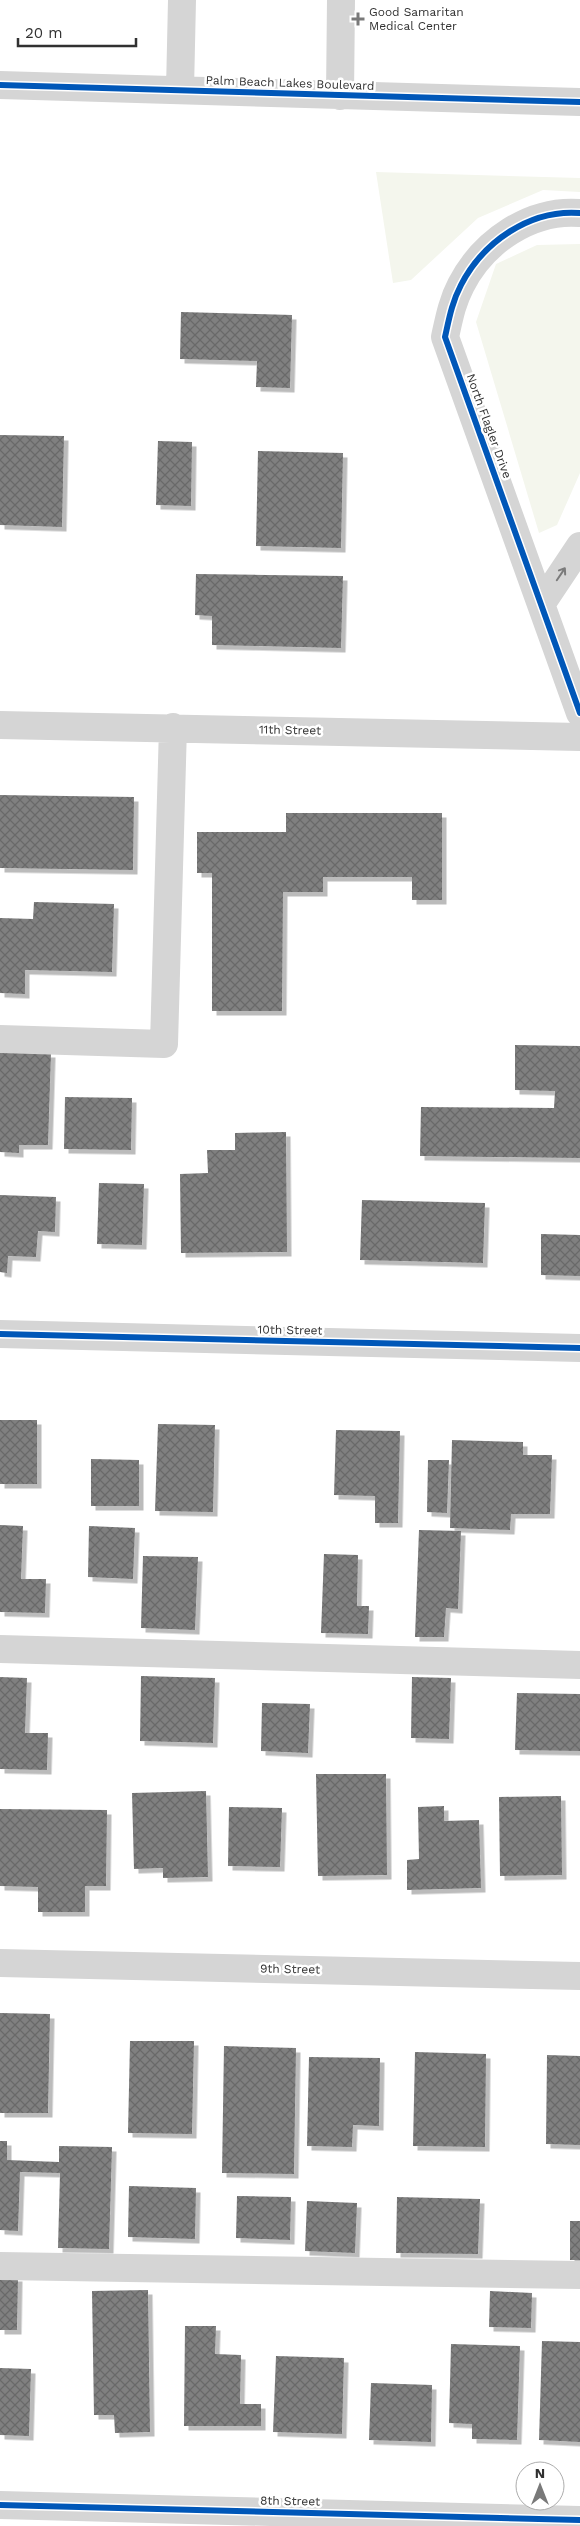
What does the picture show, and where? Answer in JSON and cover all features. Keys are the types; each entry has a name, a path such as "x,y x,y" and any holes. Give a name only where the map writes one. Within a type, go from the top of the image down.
{"street":[{"path":"180,90 182,0"},
{"path":"340,96 341,0"},
{"name":"Palm Beach Lakes Boulevard","path":"0,85 580,102"},
{"name":"North Flagler Drive","path":"580,213 568,212 539,217 514,228 493,244 474,263 460,286 450,311 445,337 580,713"},
{"path":"542,603 580,546"},
{"name":"11th Street","path":"0,725 580,736"},
{"path":"0,1039 164,1044 173,728"},
{"name":"10th Street","path":"0,1334 580,1348"},
{"path":"0,1650 580,1665"},
{"name":"9th Street","path":"0,1963 580,1976"},
{"path":"0,2266 580,2275"},
{"name":"8th Street","path":"0,2505 66,2516 580,2520"}],"shaded area":[{"path":"376,172 580,178 580,192 543,190 478,218 411,280 393,283"},
{"path":"580,244 580,473 557,525 539,533 476,322 496,264 537,245"}],"building":[{"path":"181,312 292,315 290,388 256,387 257,361 180,359"},
{"path":"0,435 64,436 62,527 0,525"},
{"path":"158,441 192,442 191,506 156,505"},
{"path":"258,451 343,453 341,548 256,546"},
{"path":"196,574 343,576 341,648 212,645 212,616 195,615"},
{"path":"0,795 134,797 133,870 0,868"},
{"path":"286,813 442,813 442,900 412,900 412,877 323,877 323,892 283,892 282,1011 212,1011 212,873 197,873 197,832 286,832"},
{"path":"34,902 114,904 112,972 25,970 25,994 0,993 0,918 33,919"},
{"path":"515,1045 580,1046 580,1158 420,1156 421,1107 554,1108 555,1091 515,1090"},
{"path":"0,1052 51,1053 48,1145 19,1145 19,1153 0,1152"},
{"path":"65,1097 132,1098 131,1150 64,1149"},
{"path":"286,1132 287,1252 181,1253 180,1174 208,1173 207,1150 235,1150 235,1133"},
{"path":"99,1183 144,1184 142,1245 97,1244"},
{"path":"0,1195 56,1197 55,1232 38,1231 36,1257 8,1256 7,1273 0,1272"},
{"path":"362,1200 485,1203 483,1263 360,1260"},
{"path":"541,1234 580,1235 580,1276 541,1275"},
{"path":"0,1420 37,1420 37,1484 0,1484"},
{"path":"158,1424 215,1425 213,1512 155,1511"},
{"path":"336,1430 400,1431 398,1523 375,1523 375,1496 334,1495"},
{"path":"452,1440 523,1442 523,1455 552,1455 550,1514 511,1514 510,1530 450,1528"},
{"path":"91,1459 139,1460 139,1506 91,1506"},
{"path":"428,1460 449,1460 447,1513 427,1512"},
{"path":"0,1525 23,1526 21,1579 46,1579 45,1613 0,1612"},
{"path":"89,1526 135,1528 133,1579 88,1577"},
{"path":"419,1530 461,1531 458,1609 446,1608 444,1637 415,1637"},
{"path":"324,1554 358,1555 357,1606 369,1606 368,1634 321,1633"},
{"path":"143,1556 198,1557 195,1630 141,1628"},
{"path":"141,1676 215,1678 213,1743 140,1741"},
{"path":"0,1677 27,1678 25,1733 48,1733 47,1770 0,1769"},
{"path":"412,1677 451,1678 449,1739 411,1738"},
{"path":"517,1693 580,1694 580,1751 515,1750"},
{"path":"262,1703 310,1704 308,1753 261,1751"},
{"path":"316,1774 386,1774 387,1875 318,1876"},
{"path":"206,1791 208,1877 163,1878 163,1868 134,1869 132,1793"},
{"path":"561,1796 562,1875 500,1876 499,1797"},
{"path":"444,1806 444,1821 479,1820 481,1888 407,1890 407,1860 419,1859 418,1807"},
{"path":"229,1807 282,1808 280,1867 228,1866"},
{"path":"0,1809 107,1810 106,1886 85,1886 85,1912 38,1912 38,1887 0,1886"},
{"path":"0,2013 50,2014 48,2113 0,2113"},
{"path":"130,2041 194,2041 192,2134 128,2133"},
{"path":"224,2046 296,2048 294,2174 222,2173"},
{"path":"415,2052 486,2054 485,2147 413,2146"},
{"path":"547,2055 580,2056 580,2145 546,2144"},
{"path":"309,2057 380,2058 379,2126 353,2125 352,2147 307,2146"},
{"path":"0,2141 7,2141 7,2160 59,2162 59,2146 112,2147 109,2249 58,2248 60,2173 20,2172 18,2231 0,2230"},
{"path":"129,2186 196,2188 195,2239 128,2237"},
{"path":"237,2196 291,2197 290,2240 236,2238"},
{"path":"397,2197 480,2199 478,2254 396,2253"},
{"path":"307,2201 357,2203 355,2253 305,2251"},
{"path":"570,2221 580,2221 580,2260 570,2260"},
{"path":"0,2277 18,2277 17,2330 0,2330"},
{"path":"148,2290 150,2432 115,2433 114,2415 94,2415 92,2291"},
{"path":"490,2291 532,2293 531,2328 489,2327"},
{"path":"185,2326 216,2326 215,2354 241,2355 240,2404 261,2404 261,2426 184,2426"},
{"path":"542,2341 580,2342 580,2442 539,2440"},
{"path":"451,2344 520,2346 517,2440 472,2439 472,2424 449,2423"},
{"path":"276,2356 344,2358 342,2434 273,2432"},
{"path":"0,2368 31,2369 29,2436 0,2435"},
{"path":"371,2383 432,2385 431,2442 369,2440"}],"cycle path":[{"path":"0,85 580,102"},
{"path":"580,213 561,213 543,217 510,231 495,242 470,269 461,285 453,304 445,337 580,713"},
{"path":"0,1334 580,1348"},
{"path":"0,2505 580,2520"}],"place":[{"name":"Good Samaritan Medical Center","path":"358,19"}]}
